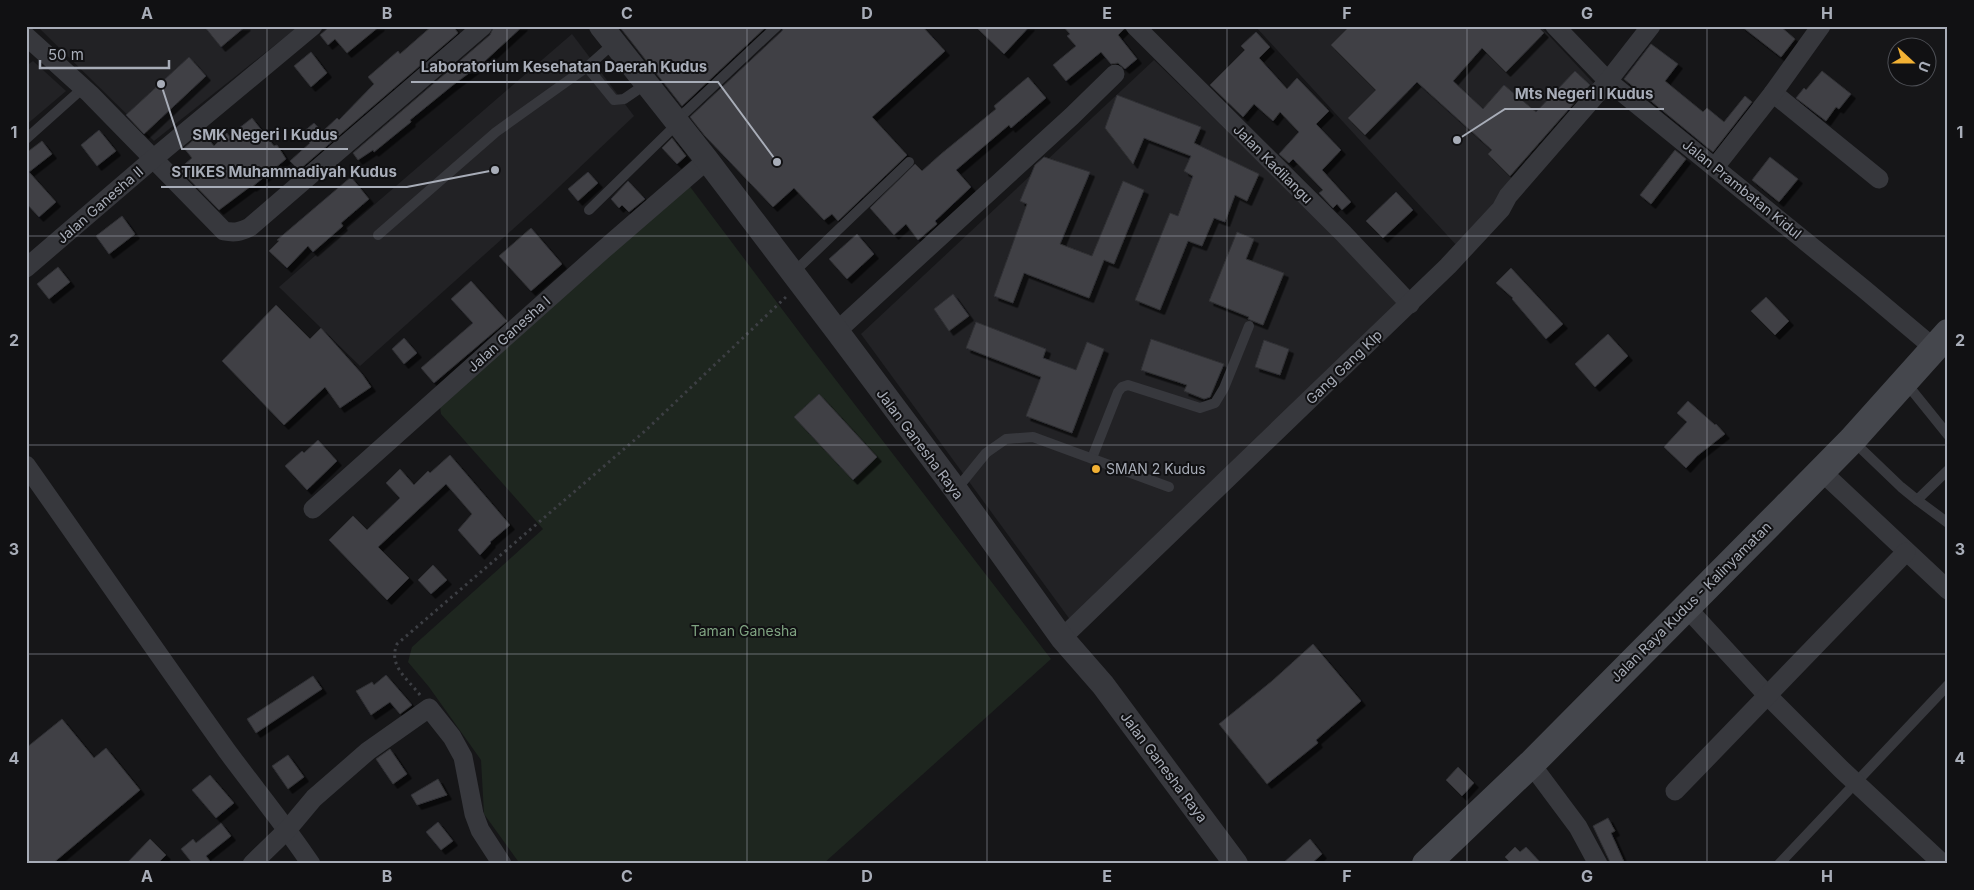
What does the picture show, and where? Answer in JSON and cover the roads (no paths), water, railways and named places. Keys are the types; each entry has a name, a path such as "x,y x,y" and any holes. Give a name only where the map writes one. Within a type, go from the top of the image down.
{"main road":[{"name":"Jalan Raya Kudus - Kalinyamatan","path":"1426,864 1531,764 1820,470 1852,440 1941,341"}],"street":[{"name":"Jalan Ganesha II","path":"26,268 313,26"},
{"path":"26,36 83,88 224,231 240,232 250,227 483,26"},
{"name":"Jalan Kadilangu","path":"1136,26 1343,233 1410,304"},
{"name":"Jalan Prambatan Kidul","path":"1555,26 1608,81 1715,167 1941,341"},
{"name":"Gang Gang Klp","path":"1062,638 1410,304 1500,210 1512,191 1608,81 1650,26"},
{"path":"1715,167 1773,93 1821,26"},
{"name":"Jalan Ganesha Raya","path":"607,35 707,160 837,331 956,490 1062,638 1103,685 1236,864"},
{"path":"837,331 1072,116 1115,74"},
{"path":"1773,93 1879,179"},
{"name":"Jalan Ganesha I","path":"313,509 603,250 707,160"},
{"path":"26,465 228,753 288,828 312,864"},
{"path":"1820,470 1948,590"},
{"path":"1675,791 1906,552"},
{"path":"1686,607 1767,695 1943,864"},
{"path":"252,864 288,828 314,798 351,766 429,708 452,737 463,756 474,814 480,830 502,864"},
{"path":"1531,764 1578,827 1598,864"}],"lane":[{"path":"588,210 777,26"},
{"path":"378,235 496,132 587,67 607,35"},
{"path":"587,67 614,100 624,99 646,84"},
{"path":"26,139 83,88"},
{"path":"796,279 909,162"},
{"path":"1092,458 1122,386 1128,385 1200,408 1215,403 1224,388 1249,326"},
{"path":"1904,381 1948,435"},
{"path":"956,490 986,453 1006,439 1033,437 1169,487"},
{"path":"1852,440 1900,487 1948,523"},
{"path":"1917,500 1948,470"},
{"path":"1779,864 1948,685"}],"place":[{"name":"SMK Negeri I Kudus","path":"161,84"},
{"name":"Mts Negeri I Kudus","path":"1457,140"},
{"name":"Laboratorium Kesehatan Daerah Kudus","path":"777,162"},
{"name":"STIKES Muhammadiyah Kudus","path":"495,170"},
{"name":"SMAN 2 Kudus","path":"1096,469"}],"park label":[{"name":"Taman Ganesha","path":"744,631"}]}
